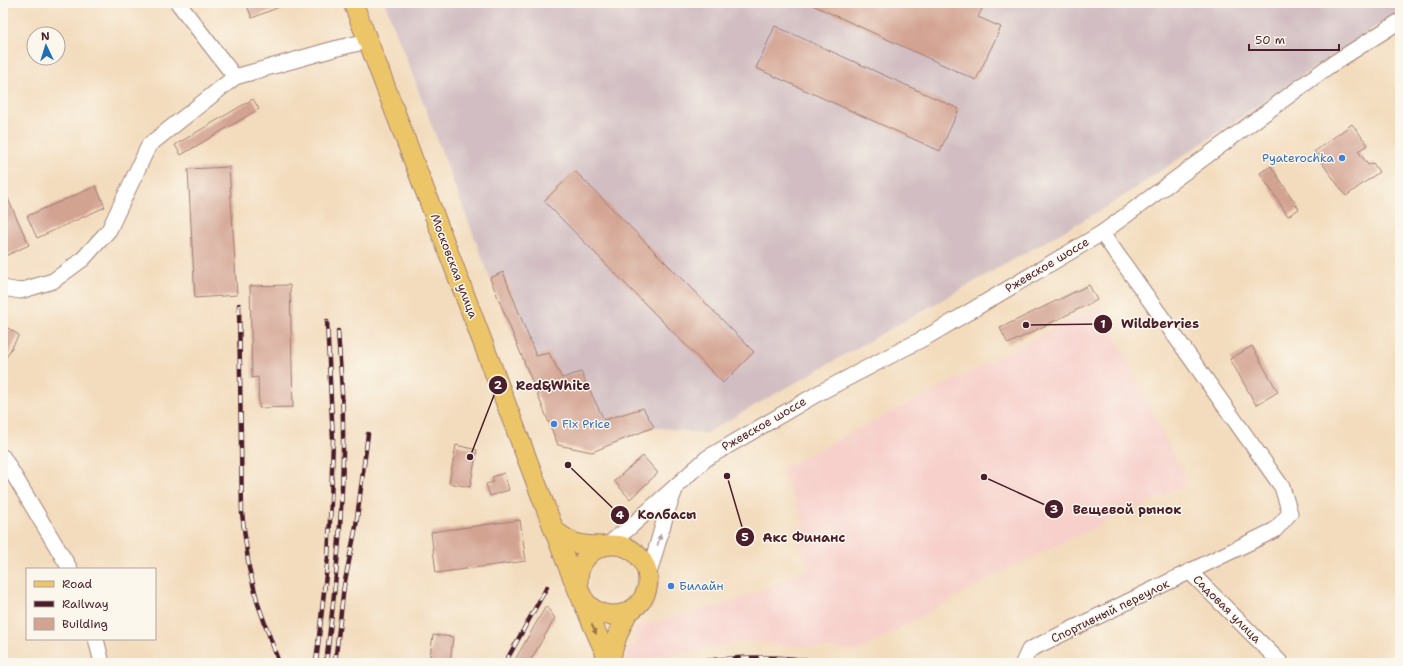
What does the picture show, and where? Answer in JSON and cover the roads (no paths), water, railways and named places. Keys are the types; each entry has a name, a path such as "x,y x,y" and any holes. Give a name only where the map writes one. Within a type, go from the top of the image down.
{"main road":[{"name":"Московская улица","path":"353,3 566,563 580,594"},
{"path":"554,530 566,539 578,545 621,546 634,552 641,559 646,568 648,577 644,598 637,606 628,612 614,615 600,613 592,609 580,594"},
{"path":"605,546 588,555 581,565 578,577 578,586 587,614 610,663"},
{"path":"610,663 616,635 628,612"}],"street":[{"path":"178,3 235,77"},
{"name":"Ржевское шоссе","path":"605,546 628,530 707,458 817,394 930,335 1102,233 1329,66 1400,21"},
{"path":"3,288 20,291 53,281 83,259 109,230 149,145 235,77 368,41"},
{"name":"Спортивный переулок","path":"1026,657 1190,572 1275,530 1290,513 1282,487 1102,233"},
{"path":"3,457 69,568"},
{"path":"648,577 667,511 677,484"},
{"name":"Садовая улица","path":"1190,572 1281,663"},
{"path":"96,640 102,663"}],"railway":[{"path":"239,305 242,513 249,568 258,604 279,663"},
{"path":"316,663 328,557 333,440 327,321"},
{"path":"326,663 341,515 343,414 338,331"},
{"path":"335,663 344,586 356,526 368,434"},
{"path":"505,663 547,587"},
{"path":"687,663 758,657 811,660 829,663"}],"place":[{"name":"Pyaterochka","path":"1342,158"},
{"name":"Wildberries","path":"1026,325"},
{"name":"Fix Price","path":"554,424"},
{"name":"Red&White","path":"470,457"},
{"name":"Колбасы","path":"568,465"},
{"name":"Акс Финанс","path":"727,476"},
{"name":"Вещевой рынок","path":"984,477"},
{"name":"Билайн","path":"671,586"}]}
